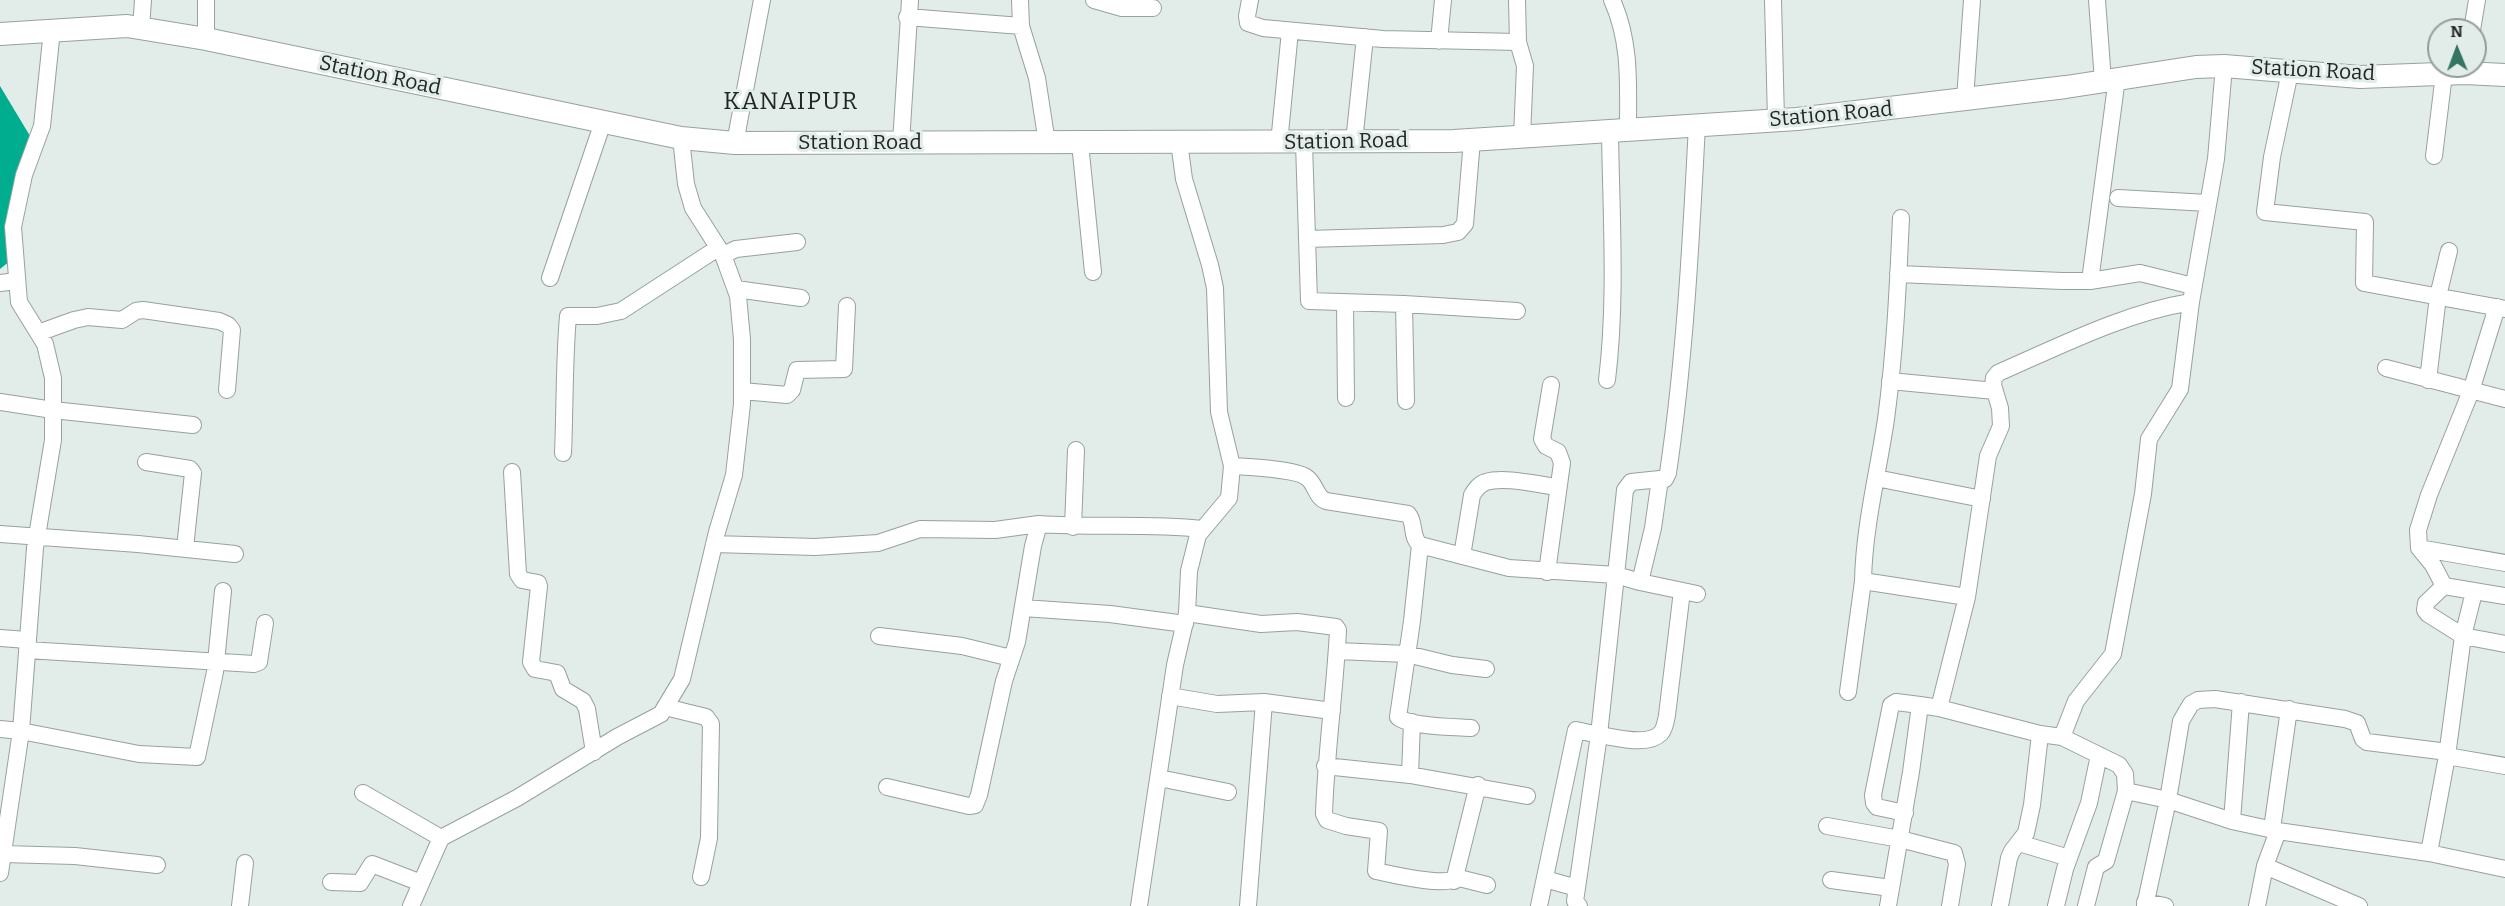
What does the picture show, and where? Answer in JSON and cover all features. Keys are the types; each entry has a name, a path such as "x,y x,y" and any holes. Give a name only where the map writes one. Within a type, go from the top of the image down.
{"main road":[{"name":"Station Road","path":"0,34 127,26 141,28 681,138 735,143 1304,143 1472,140 1776,120 2224,66 2360,76 2427,73"},
{"name":"Station Road","path":"2487,73 2505,75"}],"street":[{"path":"141,28 143,0"},
{"path":"199,38 206,0"},
{"path":"735,143 762,0"},
{"path":"901,143 907,17 910,0"},
{"path":"1020,0 1021,26 1037,78 1047,143"},
{"path":"1094,0 1122,8 1154,8"},
{"path":"1250,0 1248,23 1263,28 1365,37 1518,42"},
{"path":"1439,40 1443,0"},
{"path":"1517,0 1518,42 1525,66 1522,136"},
{"path":"1606,380 1612,331 1619,130 1626,44 1623,23 1612,0"},
{"path":"1773,0 1776,120"},
{"path":"1965,99 1972,0"},
{"path":"2090,280 2110,80 2097,0"},
{"path":"2474,18 2477,0"},
{"path":"907,17 1021,26"},
{"path":"0,873 5,814 21,730 37,536 53,440 53,378 45,344 8,282 13,227 24,175 42,126 52,30"},
{"path":"1279,143 1290,31"},
{"path":"1354,142 1365,37"},
{"path":"2062,737 2076,702 2113,654 2143,494 2149,439 2180,389 2192,294 2216,159 2224,66"},
{"path":"2290,72 2272,157 2265,212 2365,222 2364,283 2501,308 2422,514 2418,530 2419,548 2433,566 2444,586 2505,596"},
{"path":"2434,156 2457,78"},
{"path":"550,278 603,122"},
{"path":"1579,906 1575,901 1599,735 1626,486 1631,482 1665,479 1668,473 1676,420 1691,244 1697,125"},
{"path":"411,906 441,838 517,798 661,714 682,679 714,544 735,475 742,391 742,339 736,289 721,251 693,208 686,184 681,138"},
{"path":"1307,239 1443,235 1458,232 1466,224 1472,140"},
{"path":"1139,906 1170,696 1186,618 1189,571 1198,535 1228,498 1232,466 1220,412 1215,288 1184,179 1179,142"},
{"path":"1080,143 1093,272"},
{"path":"1304,143 1309,301 1517,311"},
{"path":"2118,198 2208,203"},
{"path":"1848,692 1863,581 1863,550 1896,339 1901,218"},
{"path":"563,453 566,374 564,361 568,316 597,316 621,311 721,251 796,242"},
{"path":"2428,380 2438,296 2449,251"},
{"path":"1898,274 2090,280 2140,273 2192,294"},
{"path":"736,289 801,298"},
{"path":"1939,708 1967,597 1988,456 2001,426 1994,378 1998,373 2192,294"},
{"path":"1345,303 1346,398"},
{"path":"1404,304 1406,401"},
{"path":"742,391 787,395 792,390 797,370 844,369 847,306"},
{"path":"38,333 88,317 122,320 136,311 143,310 219,321 228,325 232,330 227,390"},
{"path":"2386,368 2505,399"},
{"path":"1890,381 1995,391"},
{"path":"1547,572 1561,456 1546,446 1542,439 1551,385"},
{"path":"0,402 193,425"},
{"path":"1072,527 1076,450"},
{"path":"146,462 190,469 193,473 185,548"},
{"path":"1232,466 1298,473 1311,481 1318,496 1326,501 1408,514 1412,519 1414,539 1419,545 1509,568 1616,575 1690,592 1663,731 1645,740 1576,730 1539,906"},
{"path":"512,472 518,574 522,580 538,583 539,586 531,662 535,669 557,673 563,688 583,701 589,718 594,752"},
{"path":"1876,478 1982,499"},
{"path":"1641,582 1653,528 1660,480"},
{"path":"1462,556 1473,495 1477,488 1485,482 1506,481 1558,487"},
{"path":"714,544 815,547 878,543 921,529 995,530 1039,524 1072,527 1162,525 1203,529"},
{"path":"887,787 969,806 975,805 1011,658 1017,642 1033,546 1039,524"},
{"path":"0,534 235,554"},
{"path":"1419,545 1398,717 1401,720 1412,722 1472,728"},
{"path":"2419,548 2505,563"},
{"path":"1863,581 1967,597"},
{"path":"2444,586 2426,603 2425,610 2463,636 2505,644"},
{"path":"0,729 21,730 139,754 197,757 216,662 223,591"},
{"path":"2428,853 2448,754 2463,636 2474,592"},
{"path":"1023,608 1261,624 1297,622 1330,625 1338,630 1325,766 1324,814 1326,820 1379,831 1376,871 1398,876 1454,881 1459,878 1487,885"},
{"path":"0,638 27,645 254,664 259,662 264,623"},
{"path":"879,636 962,646 1011,658"},
{"path":"1337,651 1407,654 1452,665 1486,669"},
{"path":"1170,696 1216,704 1264,702 1332,711"},
{"path":"2165,906 2145,904 2168,800 2184,712 2198,700 2241,702 2354,721 2360,725 2361,736 2367,742 2448,754 2505,766"},
{"path":"1248,906 1264,702"},
{"path":"1905,813 1877,807 1873,795 1891,705 1896,702 1939,708 2040,734 2062,737 2099,755 2123,770 2126,791 2106,861 2096,867 2086,906"},
{"path":"2232,821 2241,702"},
{"path":"1888,906 1905,813 1920,705"},
{"path":"665,707 706,717 711,724 709,838 701,877"},
{"path":"2257,906 2275,830 2289,709"},
{"path":"1410,775 1412,722"},
{"path":"2000,906 2009,858 2026,833 2032,805 2040,734"},
{"path":"2056,906 2069,858 2089,803 2099,755"},
{"path":"1325,766 1410,775 1527,796"},
{"path":"1159,778 1228,792"},
{"path":"1454,881 1478,786"},
{"path":"2126,791 2168,800 2232,821 2275,830 2428,853 2505,869"},
{"path":"363,793 441,838"},
{"path":"1827,826 1900,839 1950,851 1956,856 1950,906"},
{"path":"2019,843 2069,858"},
{"path":"3,855 75,856 157,865"},
{"path":"240,906 245,863"},
{"path":"331,882 360,883 372,864 421,883"},
{"path":"2265,866 2359,906"},
{"path":"1545,879 1577,888"},
{"path":"1831,880 1892,888"}],"shaded area":[{"path":"0,86 33,141 10,261 0,269"}],"district":[{"name":"KANAIPUR","path":"791,102"}]}
